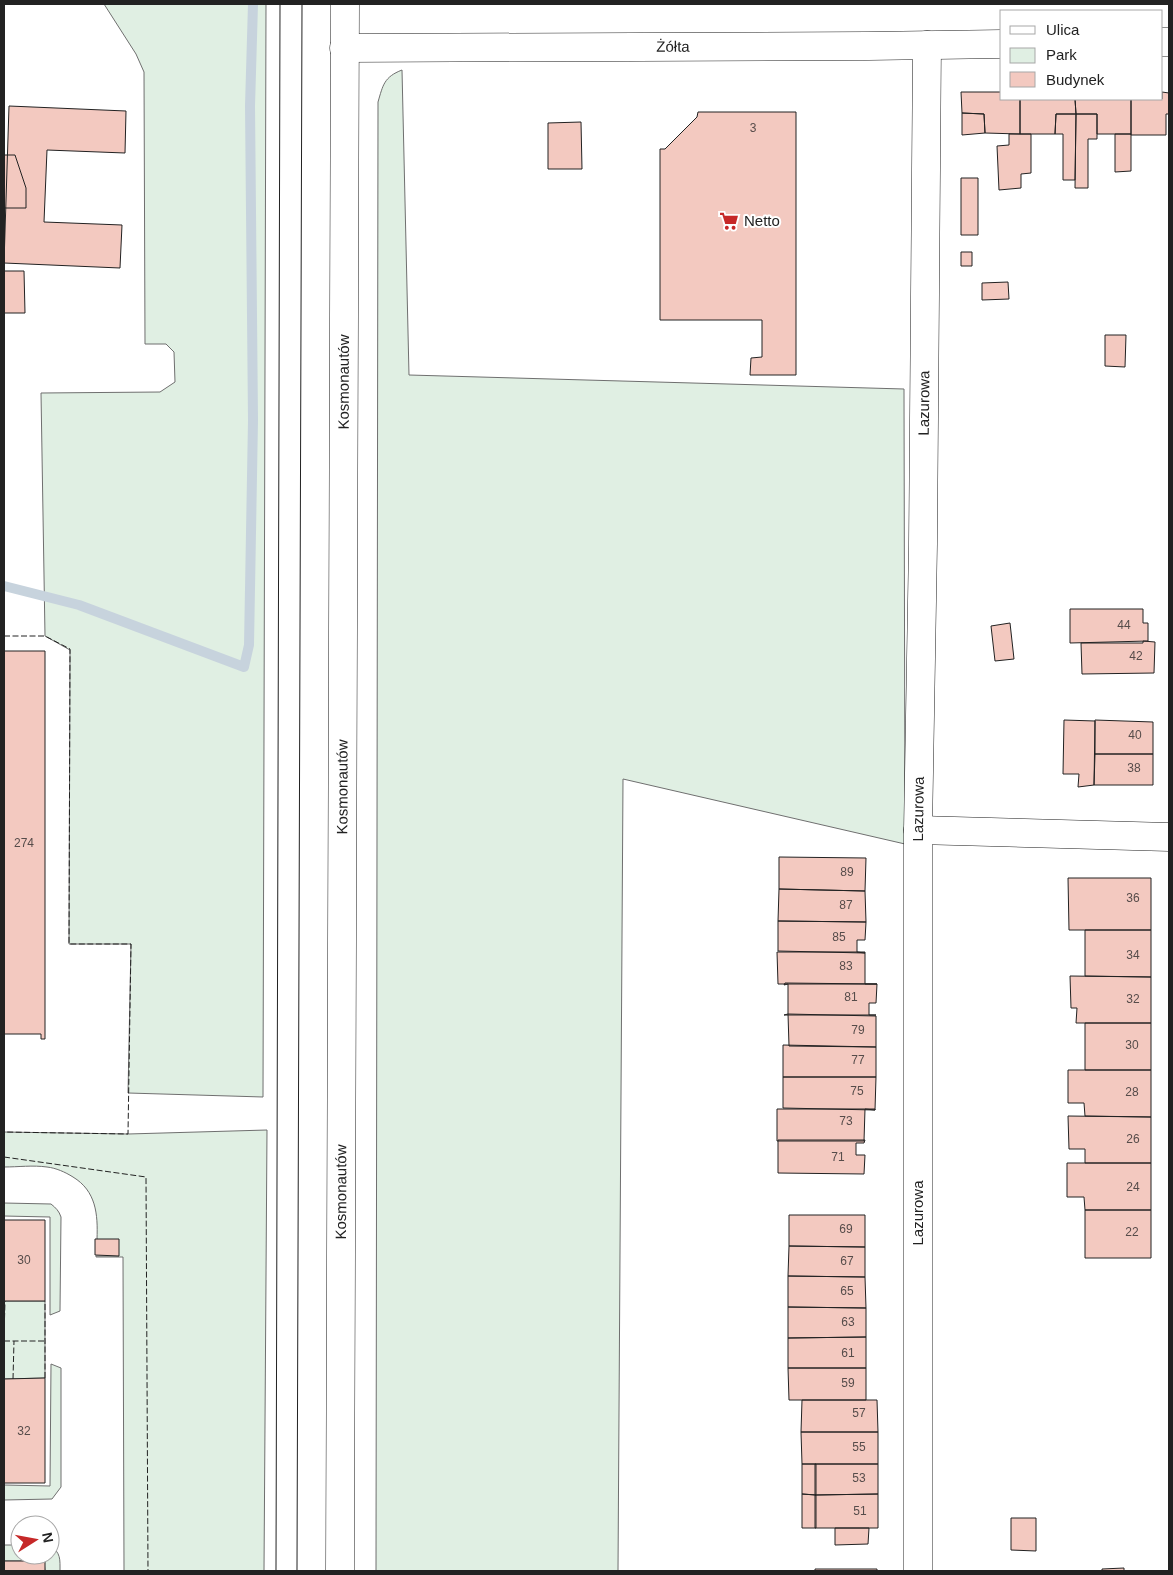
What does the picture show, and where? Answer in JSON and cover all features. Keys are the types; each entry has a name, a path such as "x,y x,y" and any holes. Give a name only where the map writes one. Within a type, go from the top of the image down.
{"street":[{"name":"Kosmonautów","path":"340,1571 345,4"},
{"name":"Żółta","path":"344,48 1000,44"},
{"name":"Lazurowa","path":"918,1571 918,830 923,544 927,45"},
{"path":"918,830 1169,837"}],"green space":[{"path":"104,4 266,4 263,1097 128,1093 131,944 69,944 70,650 45,636 41,393 160,392 175,382 174,352 166,344 145,344 144,72 136,54"},
{"path":"402,70 409,375 904,389 905,844 623,779 618,1571 376,1571 378,102 385,82"},
{"path":"267,1130 264,1571 124,1571 123,1257 96,1257 119,1256 97,1239 97,1221 94,1204 87,1189 81,1183 67,1173 57,1169 36,1166 4,1167 4,1132 128,1134"},
{"path":"4,1203 51,1204 59,1213 61,1217 60,1311 50,1315 50,1217 4,1216"},
{"path":"4,1301 45,1301 45,1378 4,1379"},
{"path":"51,1364 61,1368 61,1487 52,1499 4,1500 4,1485 50,1486"},
{"path":"4,1545 10,1545 10,1561 4,1561"},
{"path":"44,1565 60,1565 60,1571 45,1571"}],"building":[{"path":"961,92 1000,92 1000,100 1020,100 1020,134 985,133 984,114 962,113"},
{"path":"1163,92 1169,93 1166,135 1131,135 1131,100 1163,100"},
{"path":"1020,100 1075,100 1076,114 1056,114 1055,134 1020,134"},
{"path":"1075,100 1131,100 1131,134 1097,134 1097,114 1076,114"},
{"path":"9,106 126,111 125,153 47,150 44,222 122,225 120,268 4,263"},
{"path":"698,112 796,112 796,375 750,375 751,358 762,357 762,320 660,320 660,149 665,149 697,117"},
{"path":"962,113 984,114 985,133 962,135"},
{"path":"1056,114 1076,114 1075,180 1063,180 1063,134 1055,134"},
{"path":"1076,114 1097,114 1097,139 1088,139 1088,188 1075,188"},
{"path":"581,122 582,169 548,169 548,123"},
{"path":"1009,134 1031,134 1031,173 1021,174 1021,188 999,190 997,146 1009,145"},
{"path":"1115,134 1131,134 1131,171 1115,172"},
{"path":"4,155 15,155 26,188 26,208 4,208"},
{"path":"961,178 978,178 978,235 961,235"},
{"path":"961,252 972,252 972,266 961,266"},
{"path":"4,271 24,271 25,313 4,313"},
{"path":"1008,282 1009,299 982,300 982,283"},
{"path":"1105,335 1126,335 1125,367 1105,366"},
{"path":"1070,609 1143,609 1143,623 1148,623 1148,641 1070,643"},
{"path":"1010,623 1014,659 995,661 991,626"},
{"path":"1143,641 1155,642 1154,673 1082,674 1081,643 1143,643"},
{"path":"4,651 45,651 45,1039 41,1039 41,1034 4,1034"},
{"path":"1064,720 1095,721 1094,785 1078,787 1079,774 1063,774"},
{"path":"1095,720 1153,722 1153,754 1095,754"},
{"path":"1095,754 1153,754 1153,785 1094,785"},
{"path":"779,857 866,858 865,891 779,889"},
{"path":"1068,878 1151,878 1151,930 1069,930"},
{"path":"779,889 865,891 866,922 778,921"},
{"path":"778,921 866,922 865,940 857,940 857,952 865,953 778,951"},
{"path":"1085,930 1151,930 1151,977 1085,976"},
{"path":"777,952 865,952 865,984 778,984"},
{"path":"1070,976 1151,977 1151,1023 1076,1023 1077,1008 1071,1008"},
{"path":"785,983 877,984 876,1003 869,1003 869,1015 784,1015 788,1014 788,984 784,985"},
{"path":"788,1014 876,1016 876,1047 789,1046"},
{"path":"1085,1023 1151,1023 1151,1070 1085,1070"},
{"path":"783,1045 876,1047 876,1077 783,1077"},
{"path":"1068,1070 1151,1070 1151,1117 1085,1116 1084,1103 1068,1103"},
{"path":"783,1077 876,1077 875,1110 783,1108"},
{"path":"777,1109 865,1109 864,1141 777,1141"},
{"path":"1068,1116 1151,1117 1151,1163 1085,1163 1085,1149 1069,1149"},
{"path":"778,1140 865,1140 864,1143 856,1143 856,1155 865,1155 864,1174 778,1173"},
{"path":"1067,1163 1151,1163 1151,1210 1085,1210 1084,1197 1067,1197"},
{"path":"1085,1210 1151,1210 1151,1258 1085,1258"},
{"path":"789,1215 865,1215 865,1247 789,1246"},
{"path":"4,1220 45,1220 45,1301 4,1301"},
{"path":"95,1239 119,1239 119,1256 95,1255"},
{"path":"789,1246 865,1247 865,1277 788,1276"},
{"path":"788,1276 865,1277 866,1308 788,1307"},
{"path":"788,1307 866,1308 866,1337 788,1338"},
{"path":"866,1337 866,1368 788,1368 788,1338"},
{"path":"788,1368 866,1368 866,1400 789,1400"},
{"path":"45,1378 45,1483 4,1483 4,1379"},
{"path":"802,1400 877,1400 878,1432 801,1432"},
{"path":"801,1432 878,1432 878,1464 802,1464"},
{"path":"802,1464 816,1464 816,1495 802,1494"},
{"path":"815,1464 878,1464 878,1494 815,1495"},
{"path":"802,1494 816,1495 816,1528 802,1528"},
{"path":"878,1494 878,1528 815,1528 815,1495"},
{"path":"1011,1518 1036,1518 1036,1551 1011,1550"},
{"path":"835,1528 869,1528 868,1544 835,1545"},
{"path":"4,1561 10,1561 10,1565 45,1565 45,1571 4,1571"},
{"path":"1124,1568 1124,1571 1102,1571 1102,1569"},
{"path":"815,1569 877,1569 877,1571 815,1571"}],"waterway":[{"path":"4,586 79,605 244,667 249,645 253,420 250,106 253,4"}],"tram line":[{"path":"276,1571 280,4"},
{"path":"297,1571 302,4"}],"fence":[{"path":"4,636 45,636 70,649 69,944 131,944 128,1134 4,1132"},
{"path":"4,1157 146,1177 148,1571"},
{"path":"4,1336 5,1301"},
{"path":"45,1301 45,1378"},
{"path":"4,1341 45,1341"},
{"path":"13,1379 14,1341"}],"place":[{"name":"Netto","path":"729,221"}]}
